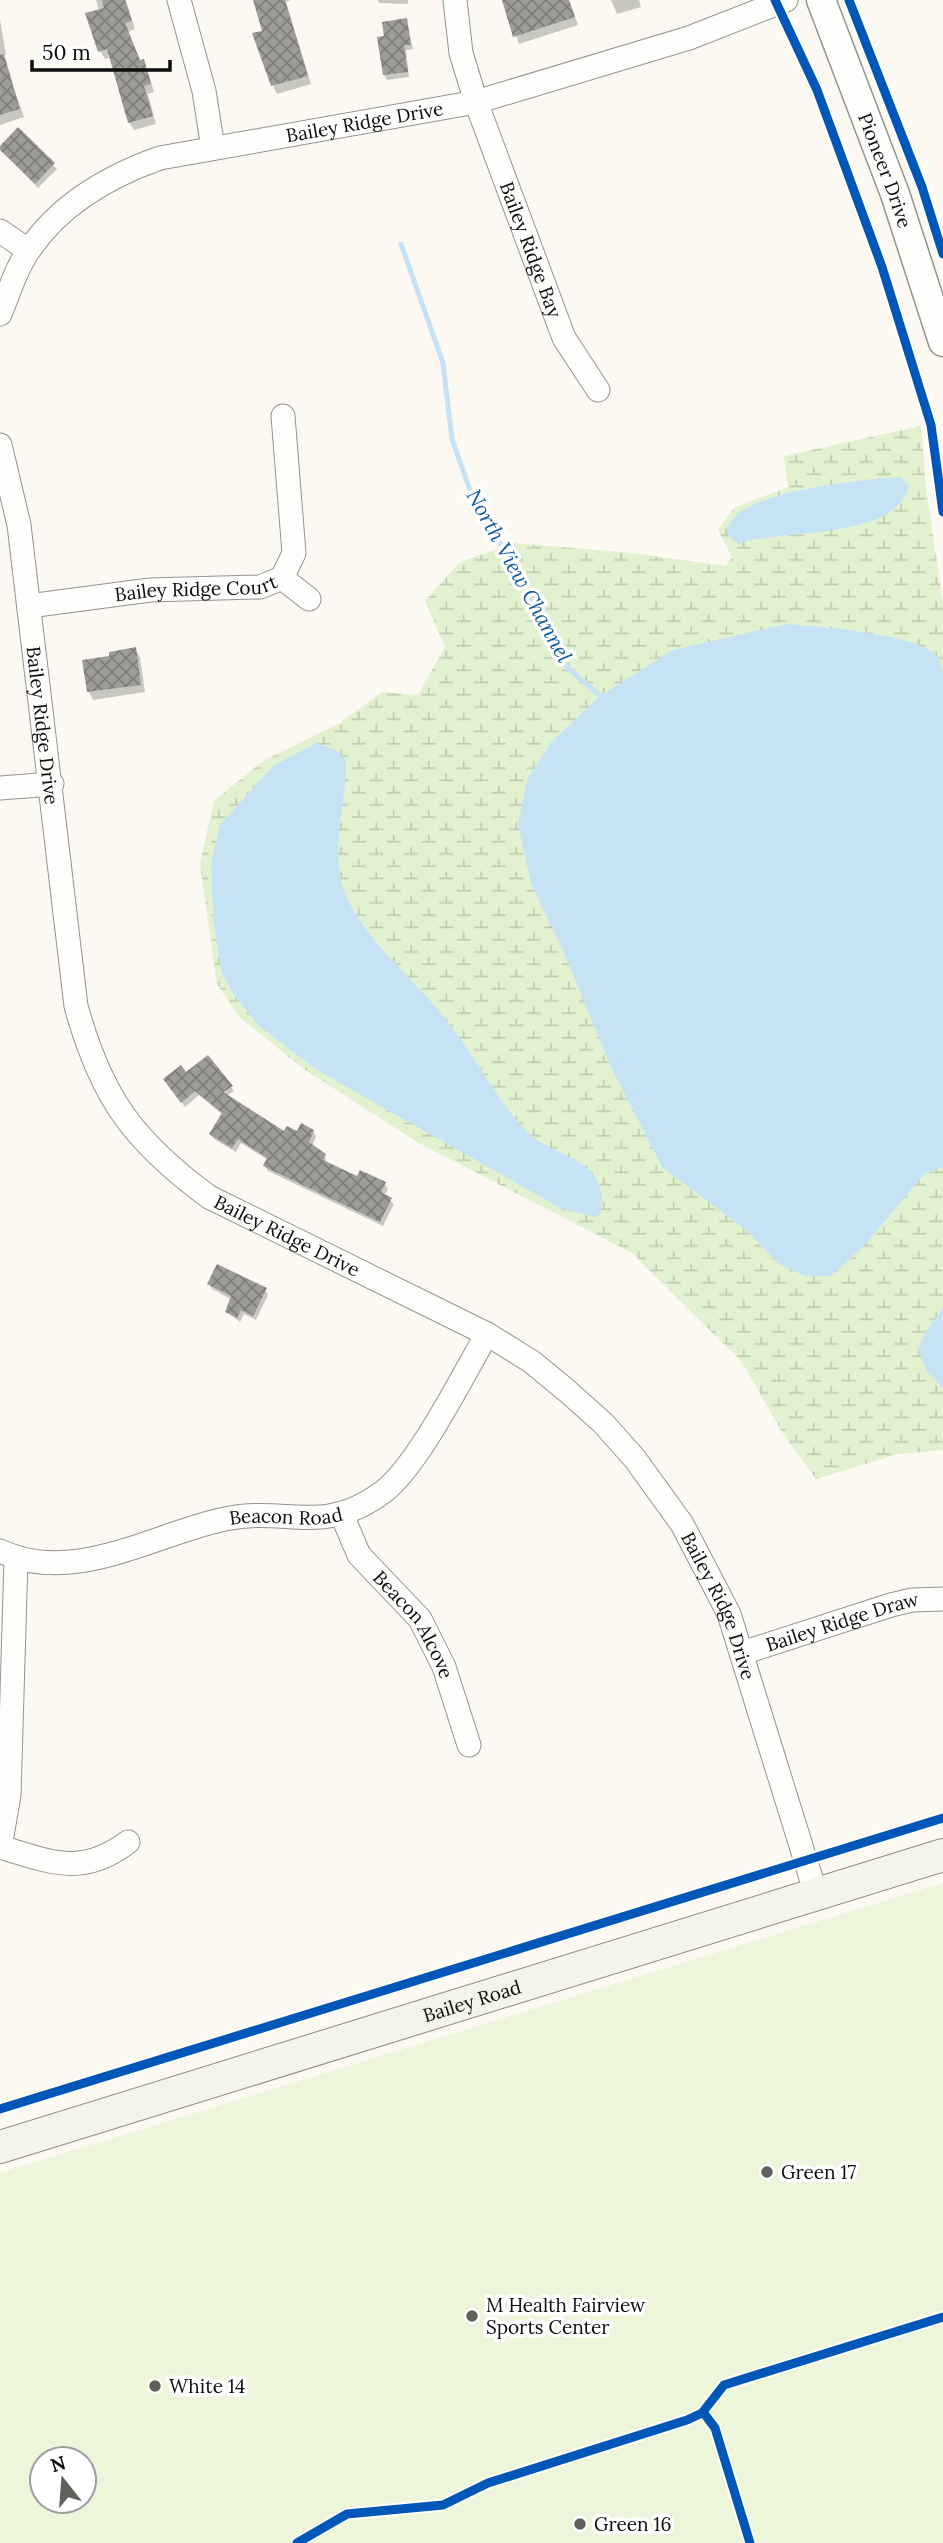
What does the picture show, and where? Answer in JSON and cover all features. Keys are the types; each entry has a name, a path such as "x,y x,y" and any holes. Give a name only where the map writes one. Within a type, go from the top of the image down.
{"main road":[{"name":"Bailey Road","path":"0,2147 943,1855"}],"street":[{"path":"179,0 204,91 213,148"},
{"name":"Bailey Ridge Bay","path":"455,0 461,53 475,103 564,338 598,390"},
{"name":"Bailey Ridge Drive","path":"0,314 29,250 73,203 97,185 127,170 160,159 213,148 414,116 475,103 689,38 786,0"},
{"name":"Pioneer Drive","path":"821,0 895,194 943,342"},
{"path":"0,232 29,250"},
{"name":"Bailey Ridge Court","path":"29,606 150,590 260,587 282,578 294,553 283,416"},
{"name":"Bailey Ridge Drive","path":"0,445 19,525 52,784 76,1006 87,1044 120,1113 143,1142 171,1169 209,1197 487,1334 532,1362 603,1423 635,1460 681,1524 707,1567 729,1614 816,1894"},
{"path":"282,578 309,599"},
{"path":"0,789 52,784"},
{"name":"Beacon Road","path":"8,1555 73,1563 228,1518 320,1520 342,1515 383,1493 398,1479 487,1334"},
{"name":"Beacon Alcove","path":"342,1515 359,1555 420,1619 444,1667 468,1745"},
{"path":"8,1555 9,1795 0,1847 53,1862 79,1865 112,1854 128,1842"},
{"name":"Bailey Ridge Draw","path":"742,1653 891,1605 912,1600 943,1599"}],"green space":[{"path":"921,426 926,488 943,603 943,1450 898,1454 816,1479 782,1432 742,1362 632,1253 417,1142 304,1069 239,1017 217,984 200,864 214,801 263,761 340,723 382,692 418,695 445,647 425,601 460,562 514,543 632,553 726,566 732,557 718,530 734,508 788,487 784,456"},
{"name":"M Health Fairview Sports Center","path":"943,1883 943,2543 0,2543 0,2173"}],"water":[{"path":"900,477 909,486 899,504 882,516 860,525 738,544 727,533 733,518 773,497 831,485"},
{"path":"786,624 866,633 911,642 928,649 938,657 943,672 943,1167 925,1173 865,1245 831,1276 805,1276 779,1264 747,1231 662,1167 610,1065 562,948 531,884 518,824 527,780 551,742 600,696 673,650"},
{"path":"316,743 336,750 346,760 338,852 343,888 351,906 381,948 451,1026 526,1131 578,1162 598,1181 602,1195 600,1214 595,1217 562,1209 317,1070 259,1026 234,995 222,973 214,925 211,864 220,825 273,766"},
{"path":"943,1308 943,1388 927,1372 918,1350 926,1331"}],"building":[{"path":"102,0 125,0 132,21 125,23 140,60 144,59 151,84 144,86 153,116 128,123 107,49 98,52 85,13 104,8"},
{"path":"253,0 285,0 308,76 271,86 252,33 262,31"},
{"path":"502,0 569,0 575,17 513,37"},
{"path":"407,18 411,45 404,45 408,72 383,75 377,37 384,36 382,22"},
{"path":"4,54 20,109 0,115 0,55"},
{"path":"18,127 55,163 35,184 0,150 0,146"},
{"path":"136,647 141,685 87,692 82,660 109,656 109,652"},
{"path":"208,1055 233,1086 223,1092 284,1131 287,1126 297,1131 301,1123 314,1130 309,1142 326,1154 323,1160 357,1176 360,1170 386,1182 381,1192 392,1198 380,1222 263,1166 267,1158 238,1139 232,1148 209,1134 222,1113 195,1091 181,1103 163,1079 181,1065 186,1072"},
{"path":"217,1264 267,1288 253,1316 241,1310 237,1318 225,1312 231,1296 207,1284"}],"waterway":[{"name":"North View Channel","path":"401,244 443,363 452,439 474,502 514,565 546,633 567,667 600,696"}],"cycle path":[{"path":"775,0 817,90 882,267 931,425 943,512"},
{"path":"849,0 922,187 943,254"},
{"path":"0,2109 943,1818"},
{"path":"297,2543 347,2514 443,2505 488,2483 687,2420 702,2413 724,2385 943,2317"},
{"path":"703,2412 715,2428 750,2543"}],"place":[{"name":"Green 17","path":"767,2172"},
{"name":"M Health Fairview Sports Center","path":"472,2316"},
{"name":"White 14","path":"155,2386"},
{"name":"Green 16","path":"580,2524"}]}
